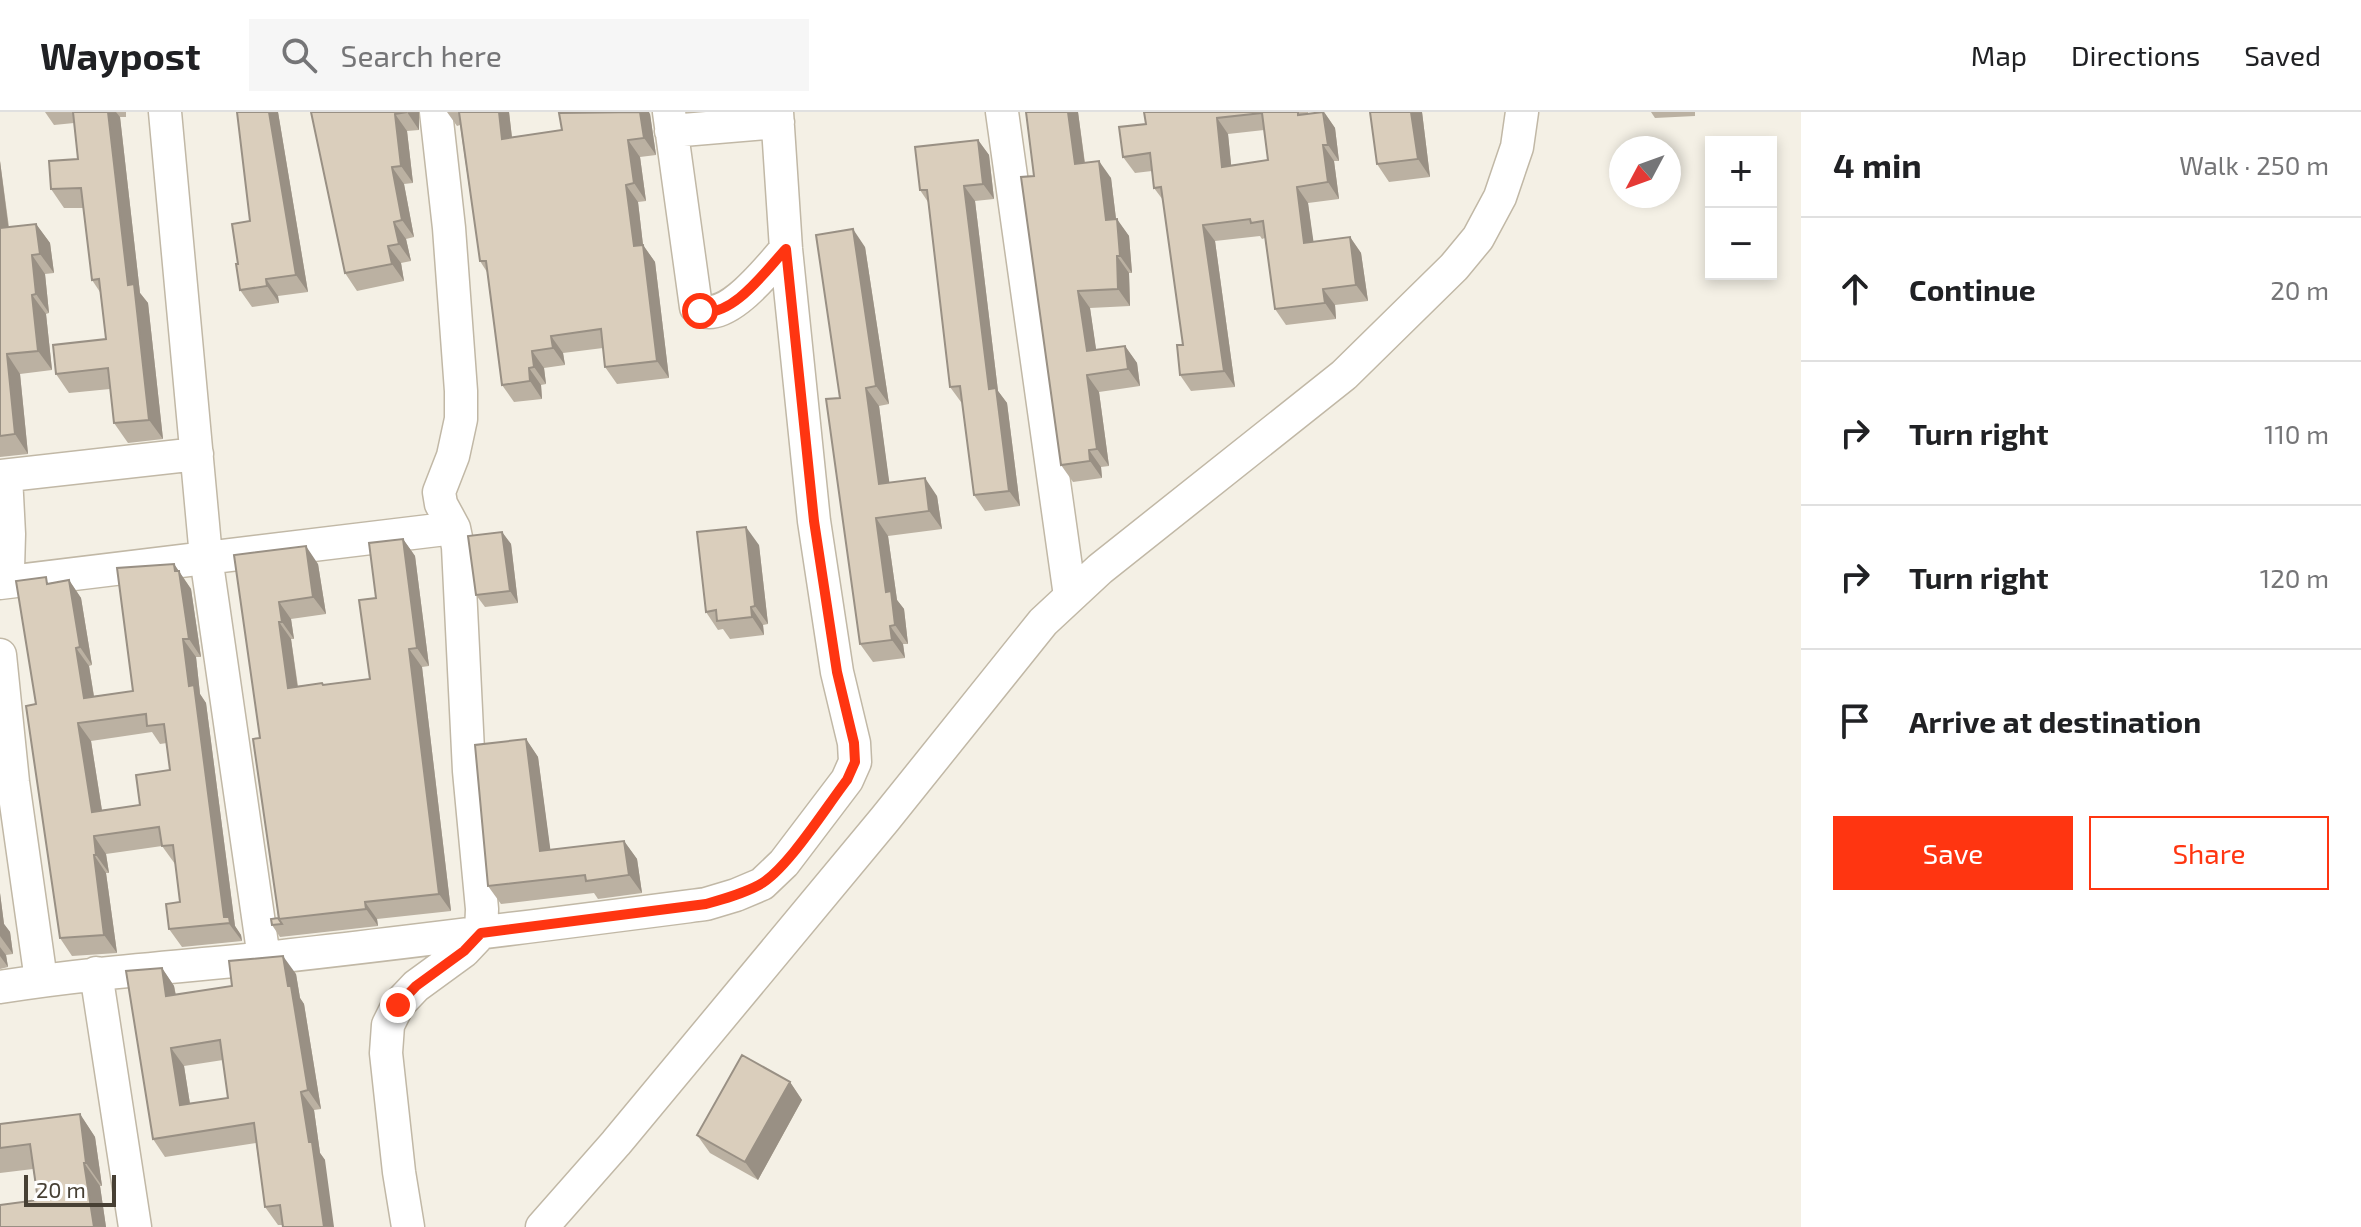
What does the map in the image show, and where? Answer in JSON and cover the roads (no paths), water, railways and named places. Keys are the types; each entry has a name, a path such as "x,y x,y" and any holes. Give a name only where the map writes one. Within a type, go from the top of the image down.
{"street":[{"path":"165,112 206,557 264,958"},
{"path":"408,1227 386,1053 388,1025 398,1005 416,986 464,951 481,933 482,909 469,771 458,547 454,528 439,497 461,419 461,391 449,228 436,112"},
{"path":"1002,112 1070,596"},
{"path":"542,1227 616,1143 885,819 1043,622 1100,569 1344,375 1454,267 1478,238 1500,197 1524,115"},
{"path":"0,987 96,973 264,958 706,904 762,884 784,863 847,780 855,762 854,743 837,672 814,521 786,249 777,117 670,121 696,307 707,313 728,306 750,288 786,249"},
{"path":"0,576 8,569 9,534 3,476 197,454"},
{"path":"0,583 454,528"},
{"path":"0,655 7,782 41,980"},
{"path":"96,973 135,1227"}]}
